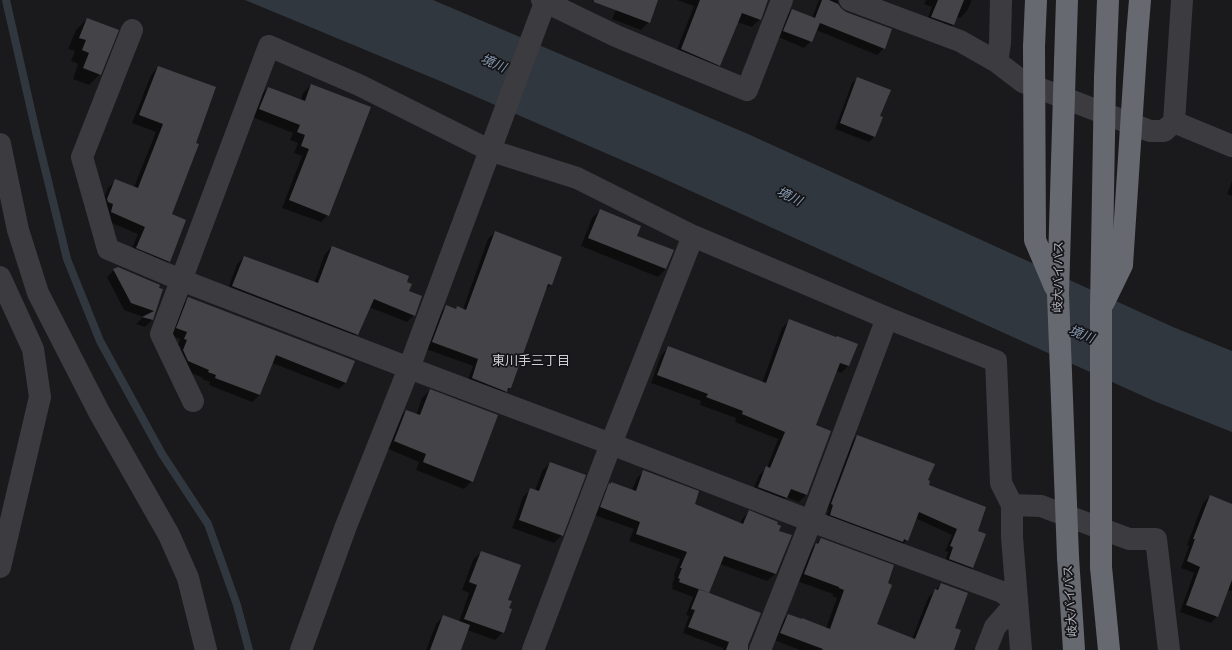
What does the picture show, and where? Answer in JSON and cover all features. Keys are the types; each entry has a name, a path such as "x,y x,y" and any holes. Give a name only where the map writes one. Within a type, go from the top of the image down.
{"highway":[{"path":"1036,0 1034,47 1035,240 1058,294"},
{"name":"岐大バイパス","path":"1067,0 1058,294 1068,557 1074,650"},
{"path":"1108,0 1105,78 1102,307 1101,567 1109,650"},
{"path":"1102,307 1122,265 1140,0"}],"street":[{"path":"301,650 346,526 409,368 543,4 747,90 782,0"},
{"path":"850,0 960,41 997,62 1023,82 1150,131 1164,131 1174,122 1182,0"},
{"path":"997,62 1000,43 1001,0"},
{"path":"132,30 82,157 108,249 181,280 409,368 1002,592 1017,602"},
{"path":"193,401 161,334 269,46 493,140 577,178 693,236 887,318 996,361 1001,483 1012,505 1012,537 1021,650"},
{"path":"1174,122 1232,146"},
{"path":"0,144 18,230 38,293 98,412 169,535 188,578 206,650"},
{"path":"533,650 611,444 693,236"},
{"path":"0,277 33,349 40,397 0,567"},
{"path":"760,650 811,521 887,318"},
{"path":"1012,505 1041,506 1129,539 1156,539 1170,650"},
{"path":"986,650 995,627 1017,602"}],"water":[{"name":"境川","path":"245,0 433,0 748,134 1173,327 1232,351 1232,432 1154,401 649,172 440,81"}],"building":[{"path":"594,0 658,0 650,23 594,2"},
{"path":"700,0 768,0 761,20 742,13 720,66 681,49"},
{"path":"822,0 829,0 838,4 846,12 892,29 885,49 820,23 812,42 783,31 792,9 815,18"},
{"path":"938,0 964,0 954,25 931,17"},
{"path":"87,18 119,30 101,75 83,68 89,53 82,50 86,40 79,38"},
{"path":"158,66 216,87 196,143 199,144 172,214 186,220 170,262 136,248 145,227 111,212 113,204 108,202 107,199 115,179 138,188 163,124 139,115"},
{"path":"857,77 891,90 880,116 883,117 875,137 840,123"},
{"path":"311,84 371,107 329,216 289,200 309,149 301,146 305,135 297,132 300,125 259,109 268,87 305,101"},
{"path":"600,209 641,226 637,236 674,250 666,269 588,238"},
{"path":"495,231 562,257 552,285 548,284 511,388 508,388 507,392 472,378 478,359 432,342 446,305 456,309 457,306 466,310"},
{"path":"332,246 409,276 407,282 412,284 409,291 422,296 415,316 374,299 358,335 232,286 244,256 318,283"},
{"path":"118,267 160,285 159,288 163,289 153,320 142,317 154,311 131,303 113,269"},
{"path":"188,297 355,361 346,383 276,355 260,395 215,378 216,375 208,372 209,370 188,361 183,350 187,340 184,339 187,332 176,328"},
{"path":"789,319 858,344 849,366 840,363 816,425 831,431 807,495 791,489 787,498 758,487 766,466 770,468 785,432 742,414 743,411 706,397 708,394 657,375 668,346 766,383"},
{"path":"430,389 498,415 473,482 423,462 426,454 394,441 406,410 420,415"},
{"path":"857,435 935,464 928,480 930,481 929,485 986,507 978,531 986,534 973,568 949,559 953,547 950,546 957,529 919,512 908,541 904,539 903,542 830,515 833,505 831,504"},
{"path":"550,462 586,475 563,536 519,520 530,488 539,491"},
{"path":"643,470 699,491 695,504 743,524 749,510 778,522 777,524 781,526 779,531 792,535 776,574 724,556 709,593 679,582 680,579 678,578 682,568 680,568 687,552 636,534 640,522 600,507 609,483 611,484 611,482 636,491"},
{"path":"1210,495 1232,504 1232,580 1218,617 1186,605 1200,567 1187,561 1195,539 1193,539"},
{"path":"821,538 894,565 888,583 892,585 877,624 915,639 935,589 938,590 941,583 968,593 955,628 961,630 954,650 822,650 823,649 780,633 788,614 830,629 844,590 804,574 816,543 818,544"},
{"path":"481,551 521,565 508,600 512,601 509,608 512,609 504,633 464,619 477,585 469,582"},
{"path":"699,589 761,613 748,645 748,650 726,650 729,642 688,627 695,610 691,609"},
{"path":"443,615 470,625 461,650 430,650"}],"waterway":[{"path":"6,0 67,259 100,341 162,454 208,524 237,605 249,650"}],"district":[{"name":"東川手三丁目","path":"531,362"}]}
